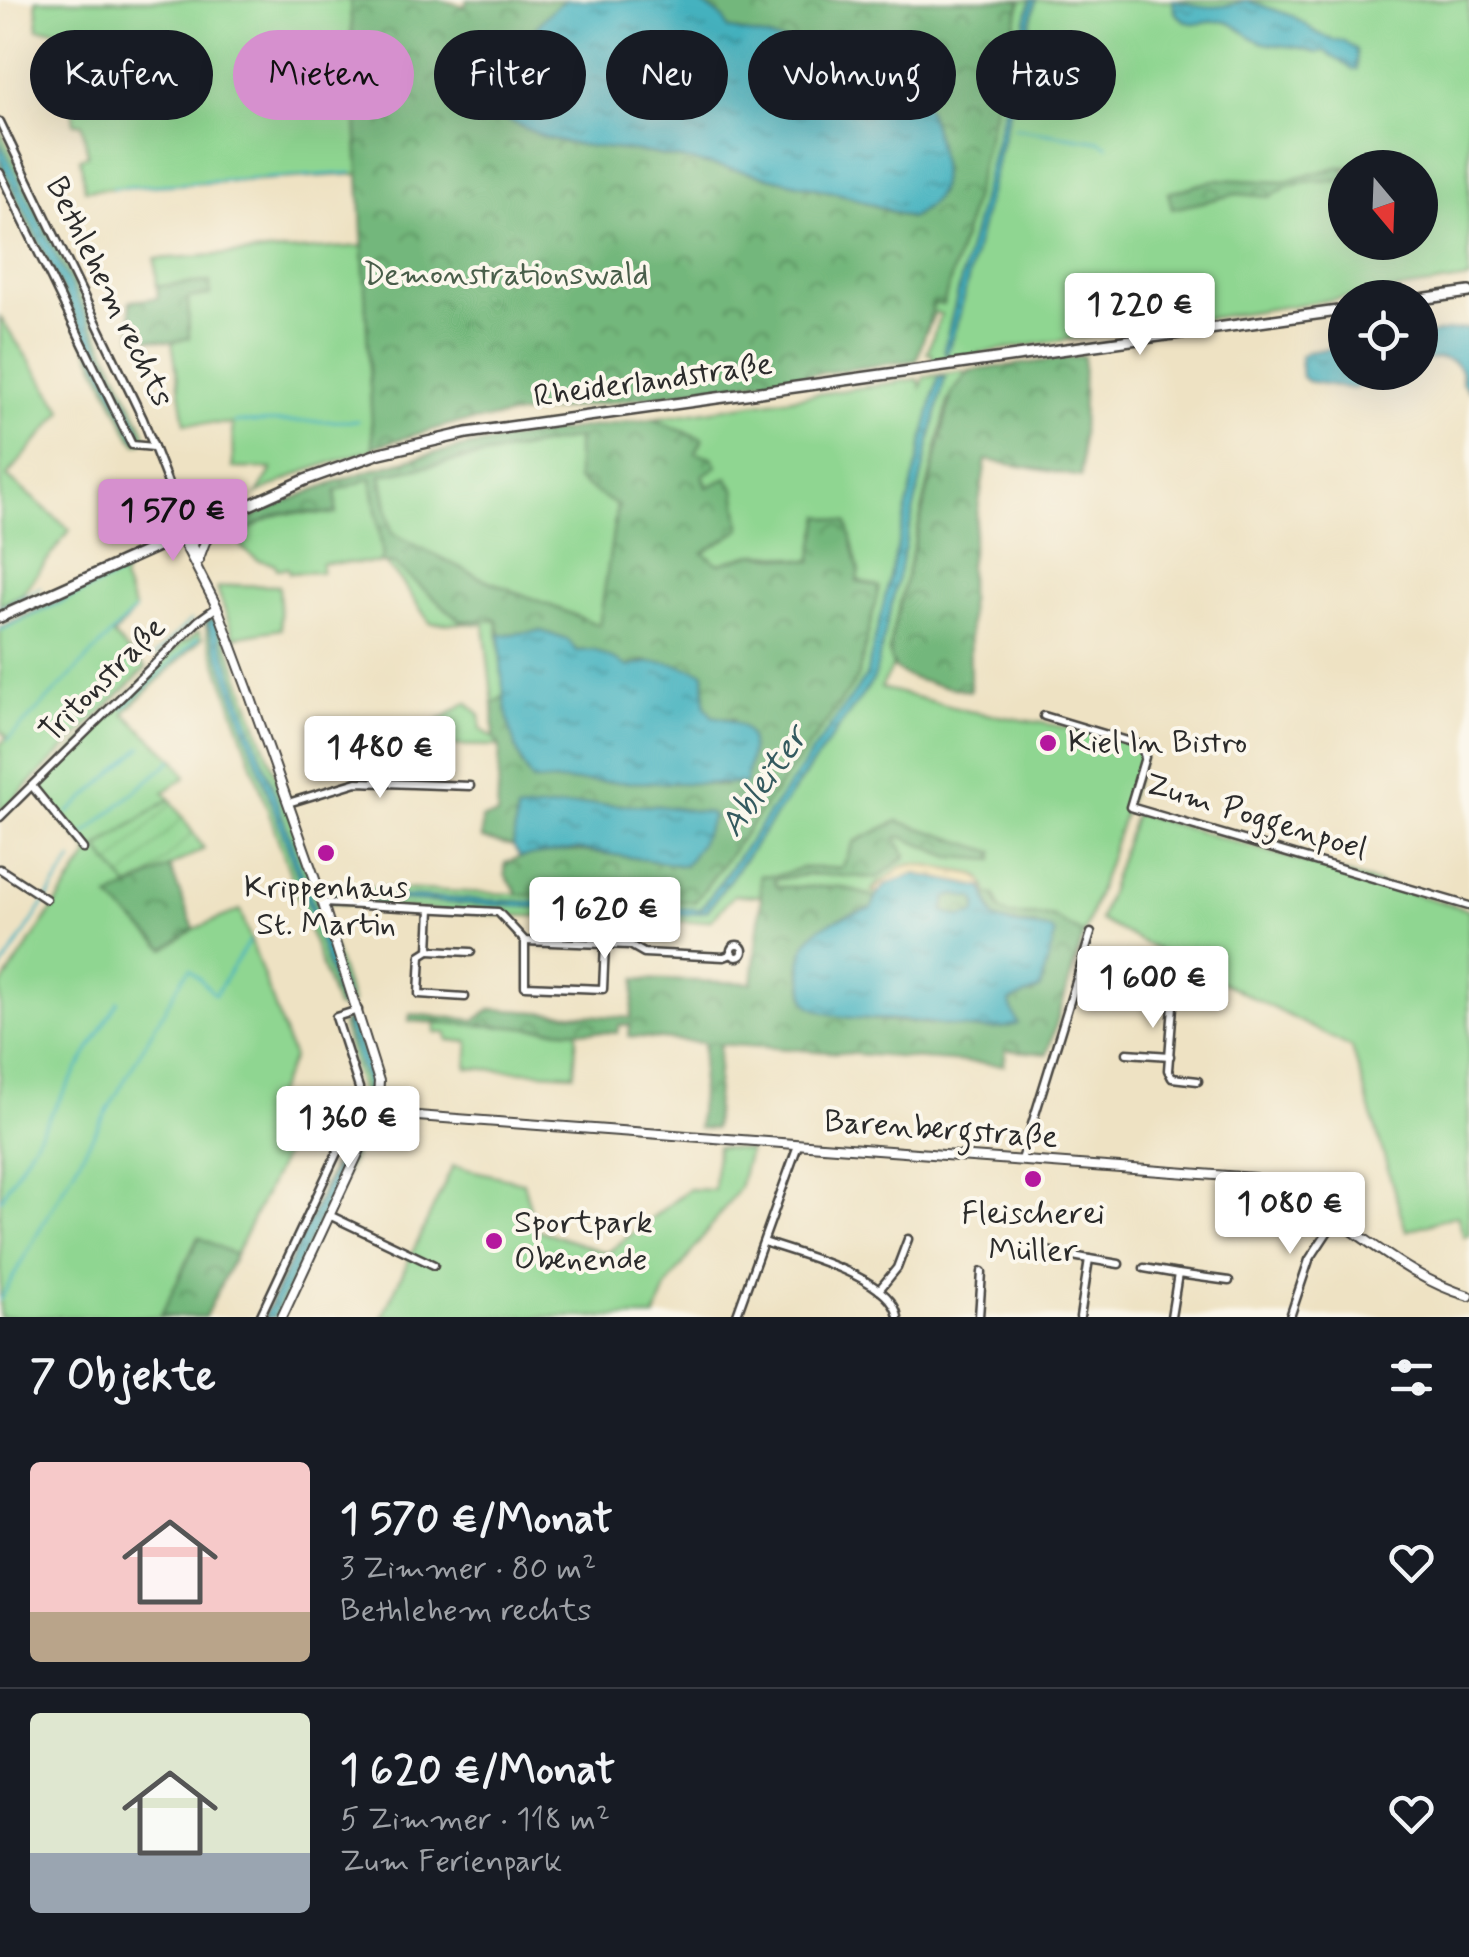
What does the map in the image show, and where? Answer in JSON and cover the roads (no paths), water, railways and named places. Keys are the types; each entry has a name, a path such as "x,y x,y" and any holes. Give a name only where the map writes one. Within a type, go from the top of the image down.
{"main road":[{"path":"1438,296 1469,292"},
{"name":"Rheiderlandstraße","path":"0,617 222,516 342,466 403,447 467,433 1328,312"},
{"path":"179,510 222,516"}],"street":[{"name":"Bethlehem rechts","path":"0,122 154,447 179,510 184,547 203,576"},
{"path":"0,173 132,444 154,447"},
{"name":"Bethlehem rechts","path":"152,547 163,527 168,487"},
{"name":"Bethlehem rechts","path":"168,500 198,558 217,607 323,904 379,1081 377,1113 282,1317"},
{"path":"198,558 222,516"},
{"name":"Tritonstraße","path":"0,818 217,607"},
{"name":"Zum Poggenpoel","path":"1044,716 1142,745 1145,757 1130,808 1469,906"},
{"path":"288,803 357,782 470,786"},
{"path":"32,786 84,848"},
{"path":"0,869 46,900"},
{"path":"323,904 498,912 525,941 525,986 603,989 605,944"},
{"path":"429,950 431,909"},
{"path":"1021,1160 1090,934"},
{"path":"525,941 630,945 644,952 724,957 732,954"},
{"path":"465,997 419,994 422,955 429,950 471,952"},
{"path":"1080,971 1146,991 1173,1006 1168,1070 1172,1078 1198,1082"},
{"path":"260,1317 358,1108 359,1088 336,1017 358,1010"},
{"path":"1128,1052 1170,1056"},
{"name":"Barenbergstraße","path":"377,1113 1255,1178 1296,1193 1426,1282 1469,1296"},
{"path":"736,1317 798,1145"},
{"path":"329,1216 434,1265"},
{"path":"1290,1317 1308,1260 1336,1219"},
{"path":"878,1290 897,1268 908,1239"},
{"path":"764,1242 858,1276 896,1306 898,1317"},
{"path":"1041,1250 1119,1264"},
{"path":"1080,1317 1089,1259"},
{"path":"1144,1268 1228,1281"},
{"path":"979,1317 982,1272"},
{"path":"1171,1317 1178,1274"}],"water":[{"path":"566,0 697,0 724,19 728,29 748,33 748,120 932,120 942,174 936,197 910,218 849,196 743,171 650,153 572,144 544,137 507,120 586,120 586,30 535,30"},
{"path":"1031,0 1036,0 1029,30 1024,30"},
{"path":"1173,0 1210,6 1246,0 1293,16 1317,33 1344,41 1356,50 1357,69 1325,51 1316,53 1261,42 1226,22 1189,22 1174,12"},
{"path":"1001,120 1007,120 946,356 944,348"},
{"path":"0,141 142,438 135,438 0,159"},
{"path":"1469,328 1469,391 1462,383 1459,368 1449,360 1438,359 1438,332"},
{"path":"1328,349 1328,385 1302,377 1300,357"},
{"path":"945,377 874,679 707,911 686,915 330,897 331,893 701,909 866,676 938,378"},
{"path":"211,620 215,622 347,1002 344,1010 209,628"},
{"path":"541,631 568,640 577,651 594,650 629,667 667,663 704,673 705,706 712,716 739,724 750,738 745,784 532,781 510,729 500,635"},
{"path":"589,804 660,806 713,816 685,866 577,849 520,857 513,846 517,811"},
{"path":"915,874 983,888 995,919 1052,930 1055,935 1040,989 1009,1002 1018,1024 964,1028 847,1017 809,1005 804,995 801,962 810,938 830,923 872,908 887,884","holes":["946,898 974,898 975,914 960,917 943,911"]},
{"path":"350,1020 373,1084 370,1110 273,1317 265,1317 363,1108 366,1086 345,1024"}],"waterway":[{"path":"1015,128 1099,141 1108,146"},
{"path":"112,188 352,173"},
{"path":"234,422 358,421"},
{"path":"0,630 119,575"},
{"path":"0,608 40,588"},
{"path":"8,740 135,610"},
{"path":"155,656 191,620"},
{"path":"123,708 198,638"},
{"path":"68,813 142,747"},
{"path":"84,835 172,760"},
{"path":"0,971 72,860"},
{"path":"0,1300 183,977 190,969 215,995 249,941"},
{"path":"0,1200 118,1001"}],"place":[{"name":"Kiel In Bistro","path":"1048,743"},
{"name":"Krippenhaus St. Martin","path":"326,853"},
{"name":"Fleischerei Müller","path":"1033,1179"},
{"name":"Sportpark Obenende","path":"494,1241"}],"park label":[{"name":"Demonstrationswald","path":"506,275"}],"water label":[{"name":"Ableiter","path":"764,782"}]}
